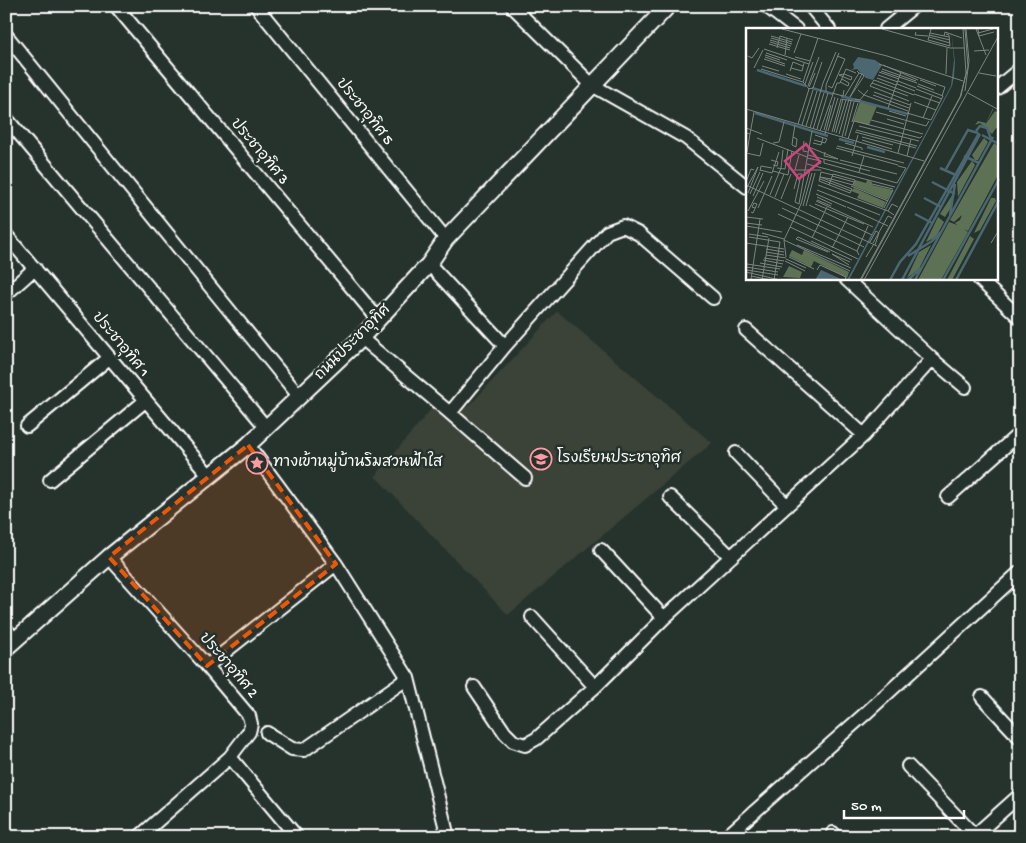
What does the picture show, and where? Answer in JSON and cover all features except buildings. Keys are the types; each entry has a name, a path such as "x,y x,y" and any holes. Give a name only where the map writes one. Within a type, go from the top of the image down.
{"street":[{"name":"ประชาอุทิศ 3","path":"116,6 378,319"},
{"name":"ประชาอุทิศ 5","path":"256,6 446,239"},
{"path":"512,6 592,85 686,138 746,186"},
{"name":"ถนนประชาอุทิศ","path":"9,639 248,444 361,338 429,264 446,239 668,6"},
{"path":"766,6 795,28"},
{"path":"810,6 828,28"},
{"path":"887,28 914,6"},
{"path":"6,35 299,396"},
{"path":"998,87 1020,69"},
{"path":"6,118 265,426"},
{"path":"450,413 505,346 607,232 623,226 638,234 713,298"},
{"name":"ประชาอุทิศ 1","path":"6,235 209,475"},
{"path":"429,264 505,346"},
{"path":"6,294 35,268"},
{"path":"847,280 965,387"},
{"path":"980,280 1020,318"},
{"path":"746,330 864,435"},
{"path":"361,338 525,478"},
{"path":"27,426 109,358"},
{"path":"474,687 505,733 513,741 525,745 536,739 595,687 664,618 864,435 932,359"},
{"path":"50,480 145,401"},
{"path":"948,497 1020,433"},
{"path":"248,444 336,564 408,678 448,837"},
{"path":"736,453 786,506"},
{"path":"670,496 730,557"},
{"path":"601,550 664,618"},
{"name":"ประชาอุทิศ 2","path":"109,557 207,666 249,716 251,724 249,732 230,757 139,837"},
{"path":"207,666 336,564"},
{"path":"726,837 866,713 1020,572"},
{"path":"532,618 595,687"},
{"path":"267,733 292,749 304,750 408,678"},
{"path":"982,698 1020,738"},
{"path":"230,757 294,836"},
{"path":"908,766 975,836 1020,796"}],"highlighted area":[{"path":"248,445 336,564 207,666 109,557"}],"shaded area":[{"name":"โรงเรียนประชาอุทิศ","path":"557,311 712,443 508,615 375,476 432,408 469,406"}],"place":[{"name":"โรงเรียนประชาอุทิศ","path":"541,459"},
{"name":"ทางเข้าหมู่บ้านริมสวนฟ้าใส","path":"257,463"}]}
